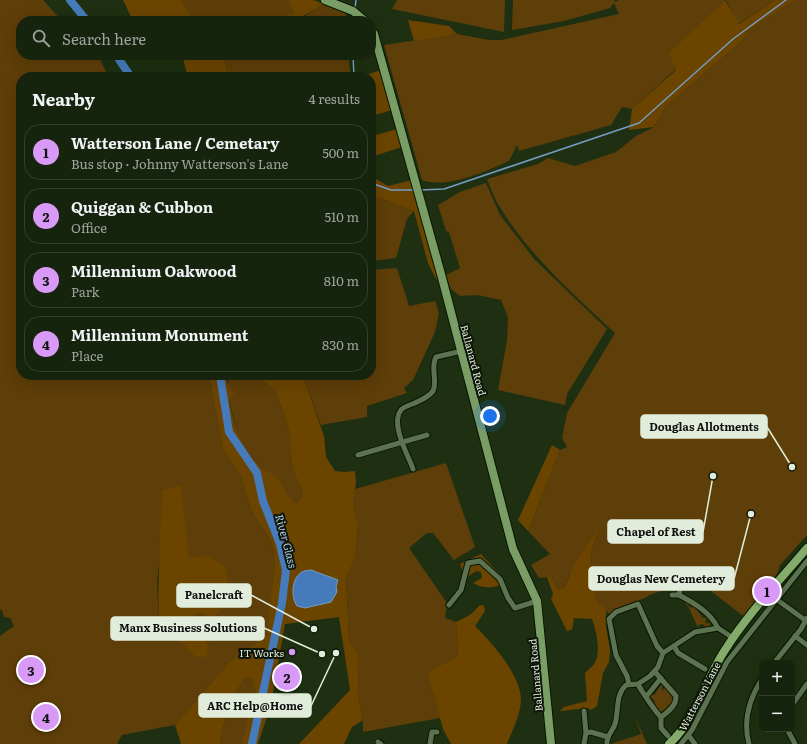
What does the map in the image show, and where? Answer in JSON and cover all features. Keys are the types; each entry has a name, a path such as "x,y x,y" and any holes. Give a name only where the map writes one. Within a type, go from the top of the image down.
{"highway":[{"path":"667,736 681,733 716,665 733,638 807,548"}],"main road":[{"path":"325,0 353,11 359,16"},
{"name":"Ballanard Road","path":"376,47 418,190 462,351 513,549 537,601 551,744"}],"street":[{"path":"414,469 401,442 398,423 400,411 428,396 433,391 433,362 436,357 462,351"},
{"path":"358,455 427,435"},
{"path":"449,605 461,590 468,563 474,561 480,561 500,579 508,598 515,608 537,601"},
{"name":"Watterson Lane","path":"681,744 689,736 727,662 807,562"},
{"path":"679,595 681,583"},
{"path":"769,594 806,619 776,660"},
{"path":"672,595 679,595 699,606 712,618 718,628 733,638"},
{"path":"629,684 627,676 616,655 608,625 612,614 638,604 657,646 663,653"},
{"path":"607,744 608,737 615,725 617,705 623,687 629,684 638,684 654,672 663,653 695,632 718,628"},
{"path":"795,636 807,645"},
{"path":"674,646 678,653 705,668"},
{"path":"654,672 675,692 677,700 661,717 661,728 667,736"},
{"path":"646,698 661,678"},
{"path":"638,684 656,713 661,717"},
{"path":"795,701 807,684"},
{"path":"749,744 746,727 748,707 759,686"},
{"path":"584,711 586,732 584,744"},
{"path":"430,744 432,732 437,732"},
{"path":"586,732 608,737"},
{"path":"789,732 795,744"},
{"path":"689,736 695,744"}],"shaded area":[{"path":"0,0 43,0 57,16 16,16 16,60 100,60 106,72 16,72 16,380 210,380 223,451 240,475 251,510 271,541 275,560 268,635 228,663 175,725 122,735 117,744 0,744 0,636 14,626 10,618 4,617 2,610 0,610","holes":["160,554 189,558 210,617 199,613 192,617 209,646 195,657 159,620 157,582"]},
{"path":"123,0 181,0 191,16 131,16"},
{"path":"181,0 289,0 293,13 284,16 191,16"},
{"path":"289,0 313,0 324,4 303,16 284,16 293,13"},
{"path":"397,0 505,0 504,32 392,9"},
{"path":"513,0 614,0 615,2 619,0 725,0 668,53 676,69 632,109 622,107 611,125 519,151 517,145 509,161 466,178 443,182 422,180 384,45 457,34 489,40 501,40 619,14 614,3 610,8 564,21 512,30"},
{"path":"725,0 739,24 775,0 795,0 748,31 741,42 666,106 654,127 629,130 632,109 676,70 668,53"},
{"path":"726,0 775,0 738,24"},
{"path":"795,0 807,0 807,535 780,565 777,574 743,616 693,577 689,581 678,583 675,592 665,590 652,594 610,615 598,602 593,588 591,552 599,529 568,578 564,588 557,589 552,577 539,578 531,565 550,554 528,531 560,450 567,447 562,438 567,413 615,333 539,259 513,227 499,206 487,179 538,164 548,158 575,166 616,152 636,136 654,127 666,106 741,42 748,31"},
{"path":"324,4 345,13 346,16 305,16"},
{"path":"408,20 449,26 457,34 414,41"},
{"path":"183,60 225,60 227,72 187,72"},
{"path":"225,60 349,60 350,72 227,72"},
{"path":"381,70 392,110 376,115 376,72"},
{"path":"397,129 402,147 376,155 376,135"},
{"path":"376,179 388,186 412,180 439,279 436,279 428,263 414,211 376,197"},
{"path":"486,183 500,215 535,260 607,329 567,394 565,405 498,390 507,340 508,317 501,300 477,295 460,296 451,289 446,275 460,268 449,232 446,231 438,205 460,192"},
{"path":"376,197 414,211 407,219 396,258 376,260"},
{"path":"397,268 409,306 435,301 439,313 435,332 413,380 404,388 407,393 367,406 367,417 321,425 305,380 376,380 376,270"},
{"path":"210,380 227,380 234,394 229,400 231,409 239,436 247,452 263,469 275,476 281,483 289,498 295,503 301,499 303,491 298,483 291,462 289,431 276,391 262,380 305,380 324,436 326,457 335,471 355,471 356,483 353,502 358,526 355,559 346,578 349,640 359,654 358,695 363,720 352,727 344,744 299,744 350,690 339,617 285,624 271,704 258,744 242,744 255,691 252,678 245,678 235,694 228,710 223,726 220,744 181,744 175,725 228,663 267,635 275,560 271,541 251,510 240,475 223,451"},
{"path":"228,380 262,380 276,391 289,431 291,462 298,483 303,491 301,499 295,503 288,499 275,476 261,467 247,453 238,436 229,400"},
{"path":"552,445 560,450 528,531 518,520"},
{"path":"446,463 475,547 454,560 433,533 427,533 409,548 447,603 445,618 456,622 458,656 427,672 440,718 363,732 363,720 358,695 359,654 349,640 346,578 355,559 358,526 353,502 355,489"},
{"path":"181,485 189,558 209,556 225,566 228,581 228,596 223,609 210,617 199,613 192,617 209,646 206,657 195,657 159,620 162,491"},
{"path":"600,526 591,552 593,588 598,602 606,610 606,627 610,650 609,662 603,673 597,706 591,710 588,708 560,711 564,707 587,701 585,673 593,665 596,659 598,654 598,642 592,619 574,618 572,630 567,631 551,599 553,594 547,577 552,577 557,589 564,588 576,561"},
{"path":"481,554 503,578 498,586 485,587 476,585 473,583 482,578 481,572 476,571 469,576 462,570 460,564"},
{"path":"684,601 690,603 688,606 691,608 694,606 703,618 707,618 705,622 707,624 710,622 710,626 705,627 703,624 699,625 698,628 689,608"},
{"path":"480,605 484,606 485,611 475,626 497,650 516,679 521,699 520,711 507,744 451,744 443,729 427,672 458,656 456,622 470,615"},
{"path":"245,678 252,678 255,691 244,740 242,744 220,744 223,726 228,710 235,694"},
{"path":"662,684 662,692 664,688 675,698 668,697 675,699 663,711 659,712 656,710 654,700 650,697 651,693 654,695"},
{"path":"634,715 647,744 611,744 641,734"}],"water":[{"path":"311,570 338,580 336,586 337,592 331,602 305,608 297,606 293,593 294,583 298,575 302,572"}],"waterway":[{"name":"River Glass","path":"70,0 83,16"},
{"path":"355,8 356,0"},
{"path":"420,190 444,189 639,123 733,39 786,0"},
{"name":"River Glass","path":"119,60 128,72"},
{"path":"353,60 354,72"},
{"path":"376,185 391,190 414,190"},
{"name":"River Glass","path":"221,380 229,432 257,473 263,501 280,544 286,570 282,603 252,744"}],"place":[{"name":"Douglas Allotments","path":"792,467"},
{"name":"Chapel of Rest","path":"713,476"},
{"name":"Douglas New Cemetery","path":"751,514"},
{"name":"Watterson Lane / Cemetary","path":"767,591"},
{"name":"Panelcraft","path":"314,629"},
{"name":"IT Works","path":"292,652"},
{"name":"ARC Help@Home","path":"336,653"},
{"name":"Manx Business Solutions","path":"322,654"},
{"name":"Millennium Oakwood","path":"31,670"},
{"name":"Quiggan & Cubbon","path":"287,677"},
{"name":"Millennium Monument","path":"46,717"}]}
